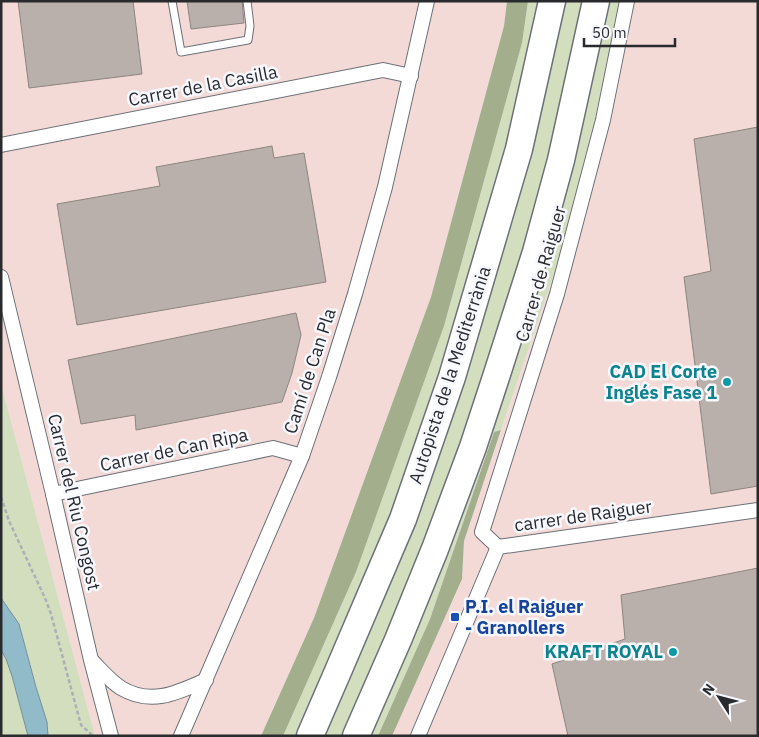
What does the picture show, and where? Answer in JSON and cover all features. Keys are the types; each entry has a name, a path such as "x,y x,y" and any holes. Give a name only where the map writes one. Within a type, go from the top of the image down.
{"highway":[{"name":"Autopista de la Mediterrània","path":"310,736 403,519 452,377 519,149 552,1"},
{"path":"356,736 398,640 474,447 536,252 561,160 596,1"}],"street":[{"name":"Camí de Can Pla","path":"181,736 302,456 329,377 385,187 427,1"},
{"name":"Carrer de Raiguer","path":"498,547 482,532 557,294 603,120 627,1"},
{"name":"Carrer de la Casilla","path":"1,145 383,70 411,76"},
{"name":"Carrer del Riu Congost","path":"1,277 91,660 111,736"},
{"name":"Carrer de Can Ripa","path":"53,494 273,448 302,456"},
{"name":"carrer de Raiguer","path":"418,736 498,547 758,510"},
{"path":"91,660 120,687 132,693 145,696 160,697 170,695 206,680"}],"lane":[{"path":"172,1 181,52 248,40 250,26 247,1"}],"path":[{"path":"1,497 9,521 51,614 81,725 93,736"}],"shaded area":[{"path":"1,1 507,1 504,26 431,297 314,618 261,736 95,736 1,384"},
{"path":"620,1 758,1 758,736 392,736 462,579 464,541 559,259 607,75"}],"green space":[{"path":"507,1 528,1 522,43 444,326 356,572 283,736 261,736 314,618 431,297 504,26"},
{"path":"528,1 620,1 607,75 559,259 501,430 493,433 430,619 378,736 283,736 356,572 444,326 522,43"},
{"path":"1,384 95,736 48,736 48,728 19,624 1,598"},
{"path":"501,430 464,541 462,579 392,736 378,736 430,619 494,432"},
{"path":"1,650 12,676 28,736 1,736"}],"water":[{"path":"1,598 19,624 47,722 48,736 28,736 12,676 1,650"}],"building":[{"path":"18,1 133,1 142,74 29,88"},
{"path":"187,1 242,1 244,23 191,29"},
{"name":"CAD El Corte Inglés Fase 1","path":"758,127 758,486 711,494 684,277 711,271 694,139"},
{"path":"272,146 274,158 304,153 326,282 77,325 57,204 160,186 156,167"},
{"path":"296,313 301,335 292,373 282,402 136,430 135,415 81,424 68,360"},
{"name":"KRAFT ROYAL","path":"758,568 758,736 568,736 552,664 625,639 621,595"}],"place":[{"name":"CAD El Corte Inglés Fase 1","path":"727,382"},
{"name":"P.I. el Raiguer - Granollers","path":"455,617"},
{"name":"KRAFT ROYAL","path":"673,652"}]}
